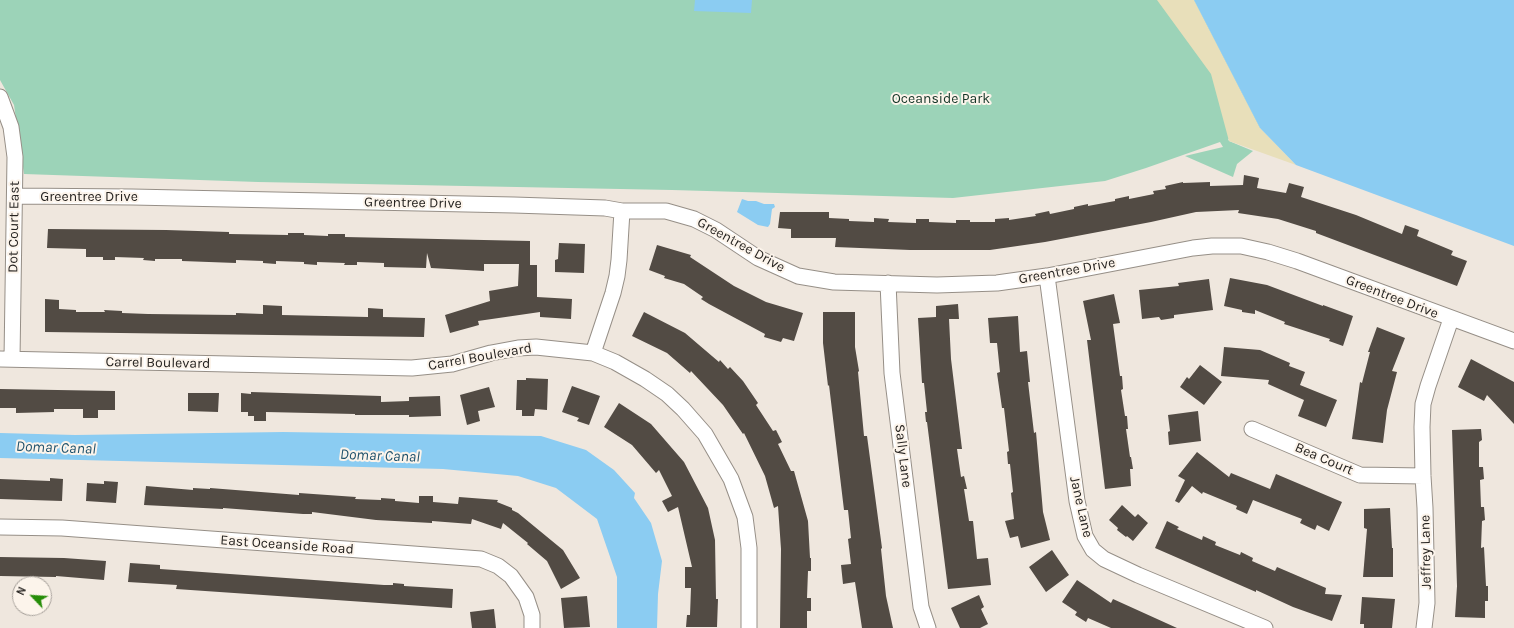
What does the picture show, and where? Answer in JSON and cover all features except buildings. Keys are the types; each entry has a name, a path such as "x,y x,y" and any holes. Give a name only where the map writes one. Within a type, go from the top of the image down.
{"street":[{"name":"Dot Court East","path":"0,97 11,127 15,157 15,196 6,359"},
{"name":"Greentree Drive","path":"15,196 132,197 482,205 604,208 622,211 666,211 694,219 716,230 758,258 798,276 834,282 937,285 997,283 1047,276 1193,248 1212,246 1241,246 1297,261 1514,341"},
{"path":"593,353 617,276 622,211"},
{"name":"Jane Lane","path":"1047,276 1077,501 1085,536 1094,550 1104,559 1138,576 1264,628"},
{"name":"Sally Lane","path":"888,283 893,381 921,607 928,628"},
{"name":"Jeffrey Lane","path":"1424,628 1427,603 1422,427 1423,404 1451,318"},
{"name":"Carrel Boulevard","path":"6,359 412,368 452,364 491,353 518,348 536,347 593,353 615,362 645,378 684,409 705,434 731,479 745,517 749,548 749,628"},
{"name":"Bea Court","path":"1252,429 1360,474 1423,476"},
{"name":"East Oceanside Road","path":"0,527 70,529 481,560 498,566 511,576 526,596 532,615 532,628"}],"green space":[{"name":"Oceanside Park","path":"0,0 1194,0 1260,128 1228,139 1229,141 1253,151 1237,164 1233,177 1185,156 1223,147 1220,142 1105,181 953,198 672,190 258,182 24,174 14,105 0,80"}],"sand":[{"path":"1157,0 1194,0 1260,128 1296,165 1229,141 1211,74"}],"water":[{"path":"695,0 752,0 751,13 694,11"},
{"path":"1194,0 1514,0 1514,246 1296,165 1260,128"},
{"path":"742,199 764,204 774,204 775,207 772,209 770,224 768,227 758,225 737,212"},
{"name":"Domar Canal","path":"283,432 541,436 586,450 614,470 635,493 634,498 651,523 662,561 658,594 657,628 617,628 617,577 597,519 556,488 518,476 443,469 0,458 0,433 75,435"}]}
